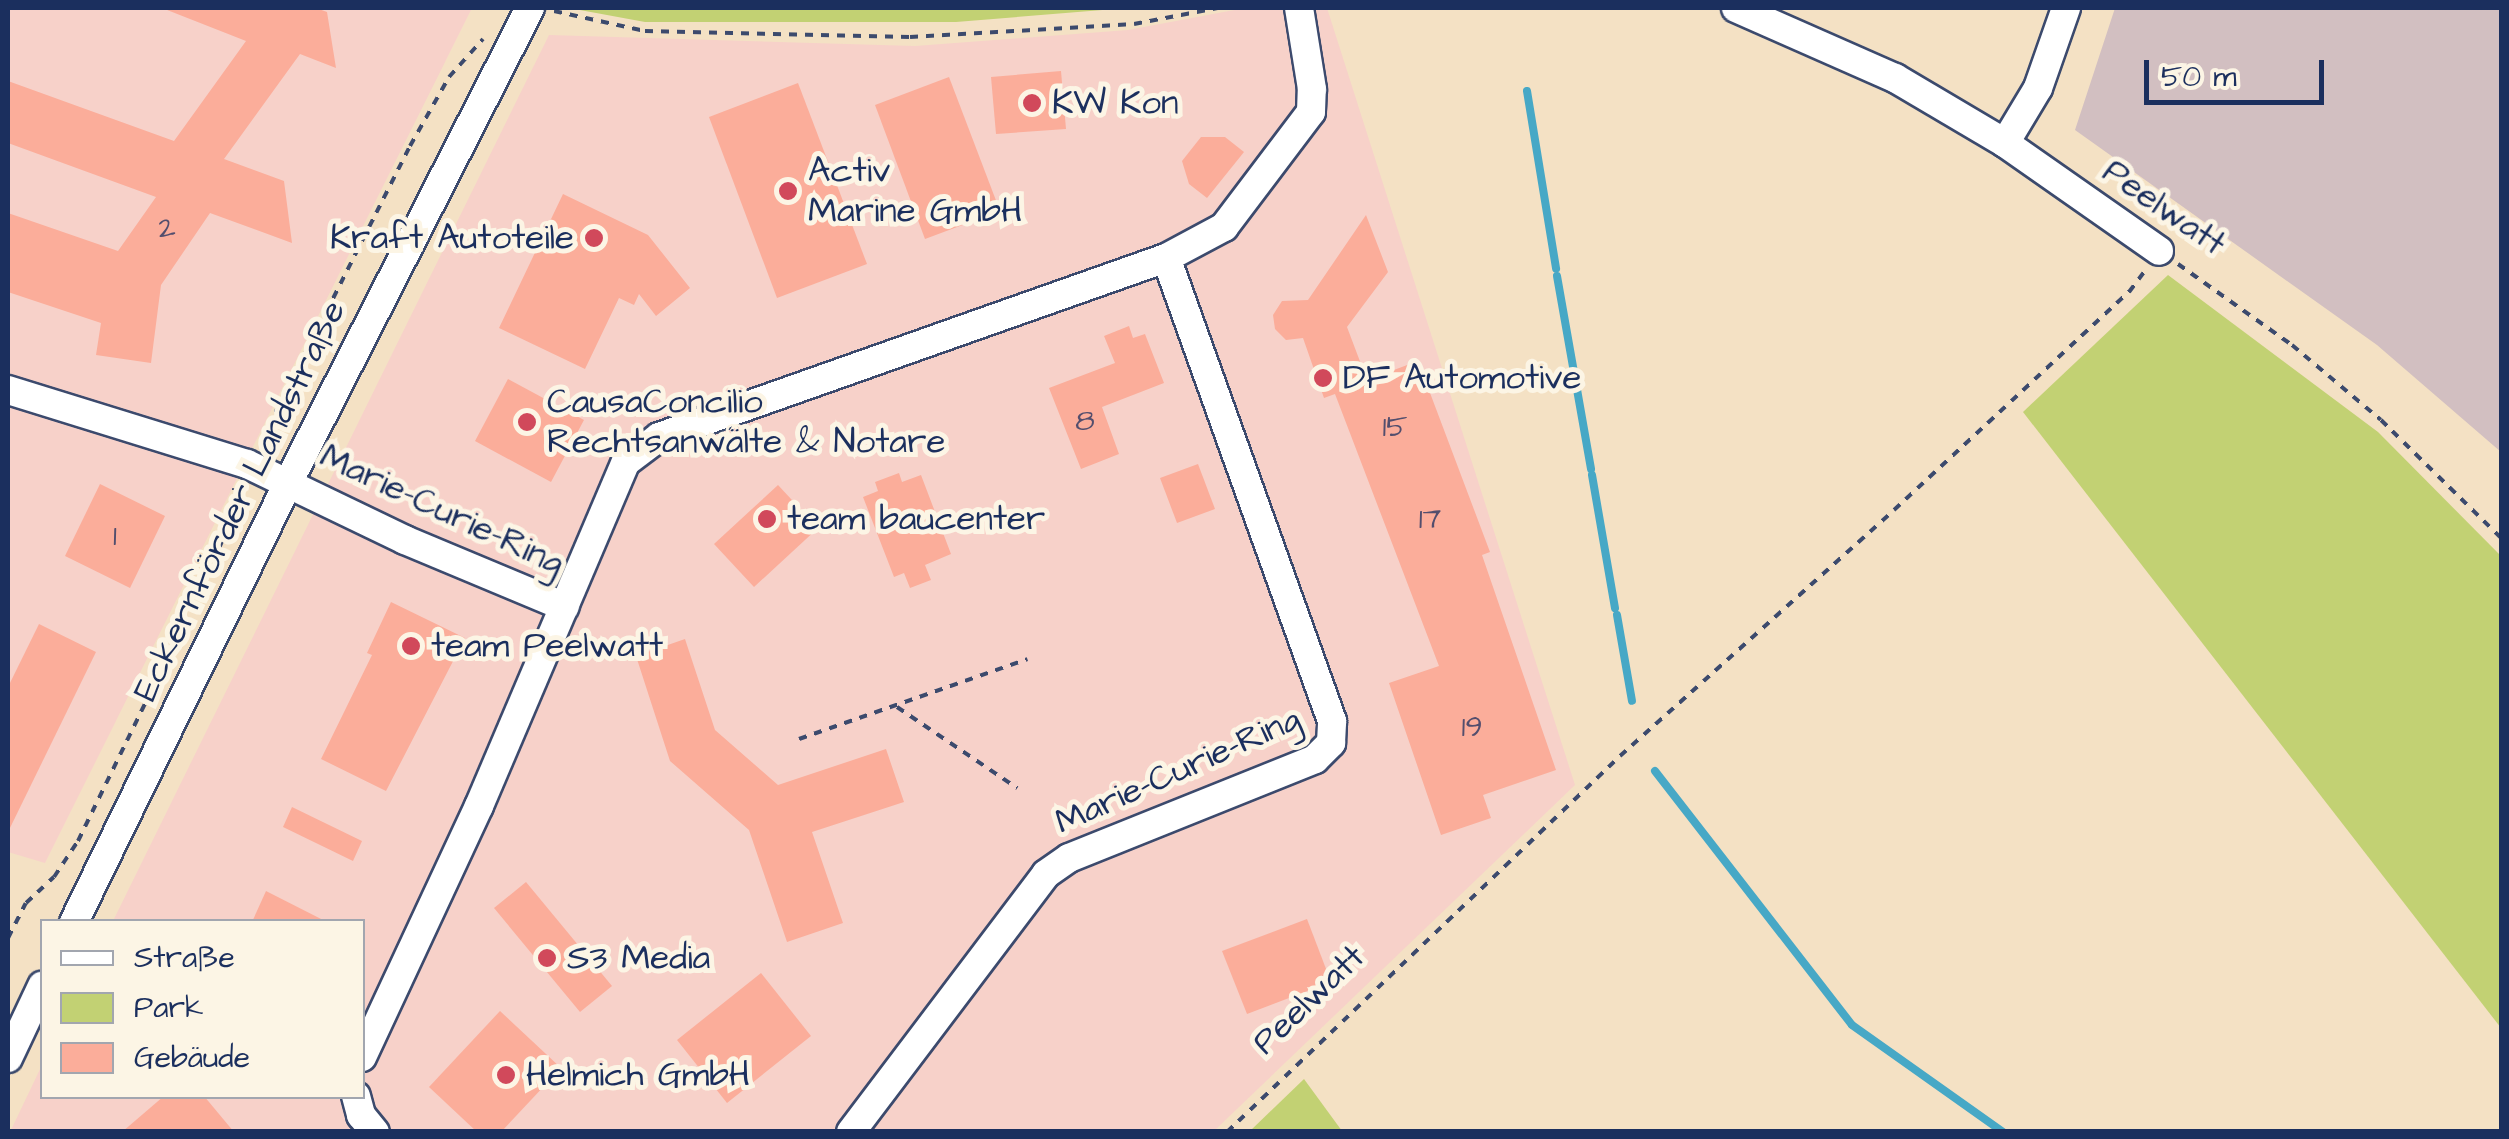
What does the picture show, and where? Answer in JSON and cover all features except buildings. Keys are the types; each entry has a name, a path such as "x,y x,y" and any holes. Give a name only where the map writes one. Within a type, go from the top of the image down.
{"street":[{"name":"Marie-Curie-Ring","path":"365,1051 565,608 626,462 659,437 1166,258 1224,227 1310,112 1312,89 1300,8"},
{"name":"Peelwatt","path":"1736,8 1896,78 2005,143 2155,256"},
{"path":"2005,143 2038,88 2066,8"},
{"name":"Eckernförder Landstraße","path":"75,919 289,481 542,9"},
{"name":"Marie-Curie-Ring","path":"850,1132 1046,874 1068,858 1316,759 1331,743 1332,721 1166,258"},
{"name":"Marie-Curie-Ring","path":"8,390 289,481 405,540 565,608"},
{"path":"8,1058 40,990"},
{"path":"357,1099 361,1115 375,1132"}],"path":[{"path":"542,9 645,31 910,38 1134,24 1217,8"},
{"name":"Peelwatt","path":"1227,1132 1620,756 2128,292 2155,256 2292,344 2381,420 2502,539"},
{"path":"800,739 1027,658"},
{"path":"896,706 1017,788"}],"shaded area":[{"path":"8,8 472,8 45,863 8,852"},
{"path":"1245,8 1327,8 1575,785 1214,1131 10,1132 40,1069 40,1099 365,1099 365,919 114,919 549,35 915,46 1128,30"},
{"path":"2115,8 2501,8 2501,452 2377,345 2075,130"}],"green space":[{"path":"569,8 1127,8 956,22 645,22"},
{"path":"2168,275 2378,432 2501,556 2501,1028 2023,412"},
{"path":"1304,1079 1342,1131 1250,1131"}],"waterway":[{"path":"1527,91 1556,269"},
{"path":"1557,276 1591,469"},
{"path":"1592,475 1615,608"},
{"path":"1617,615 1632,701"},
{"path":"1655,771 1852,1025 2003,1132"}],"place":[{"name":"KW Kon","path":"1032,103"},
{"name":"Activ Marine GmbH","path":"788,191"},
{"name":"Kraft Autoteile","path":"594,238"},
{"name":"DF Automotive","path":"1323,378"},
{"name":"CausaConcilio Rechtsanwälte & Notare","path":"527,422"},
{"name":"team baucenter","path":"767,519"},
{"name":"team Peelwatt","path":"411,646"},
{"name":"S3 Media","path":"547,958"},
{"name":"Helmich GmbH","path":"506,1075"}]}
